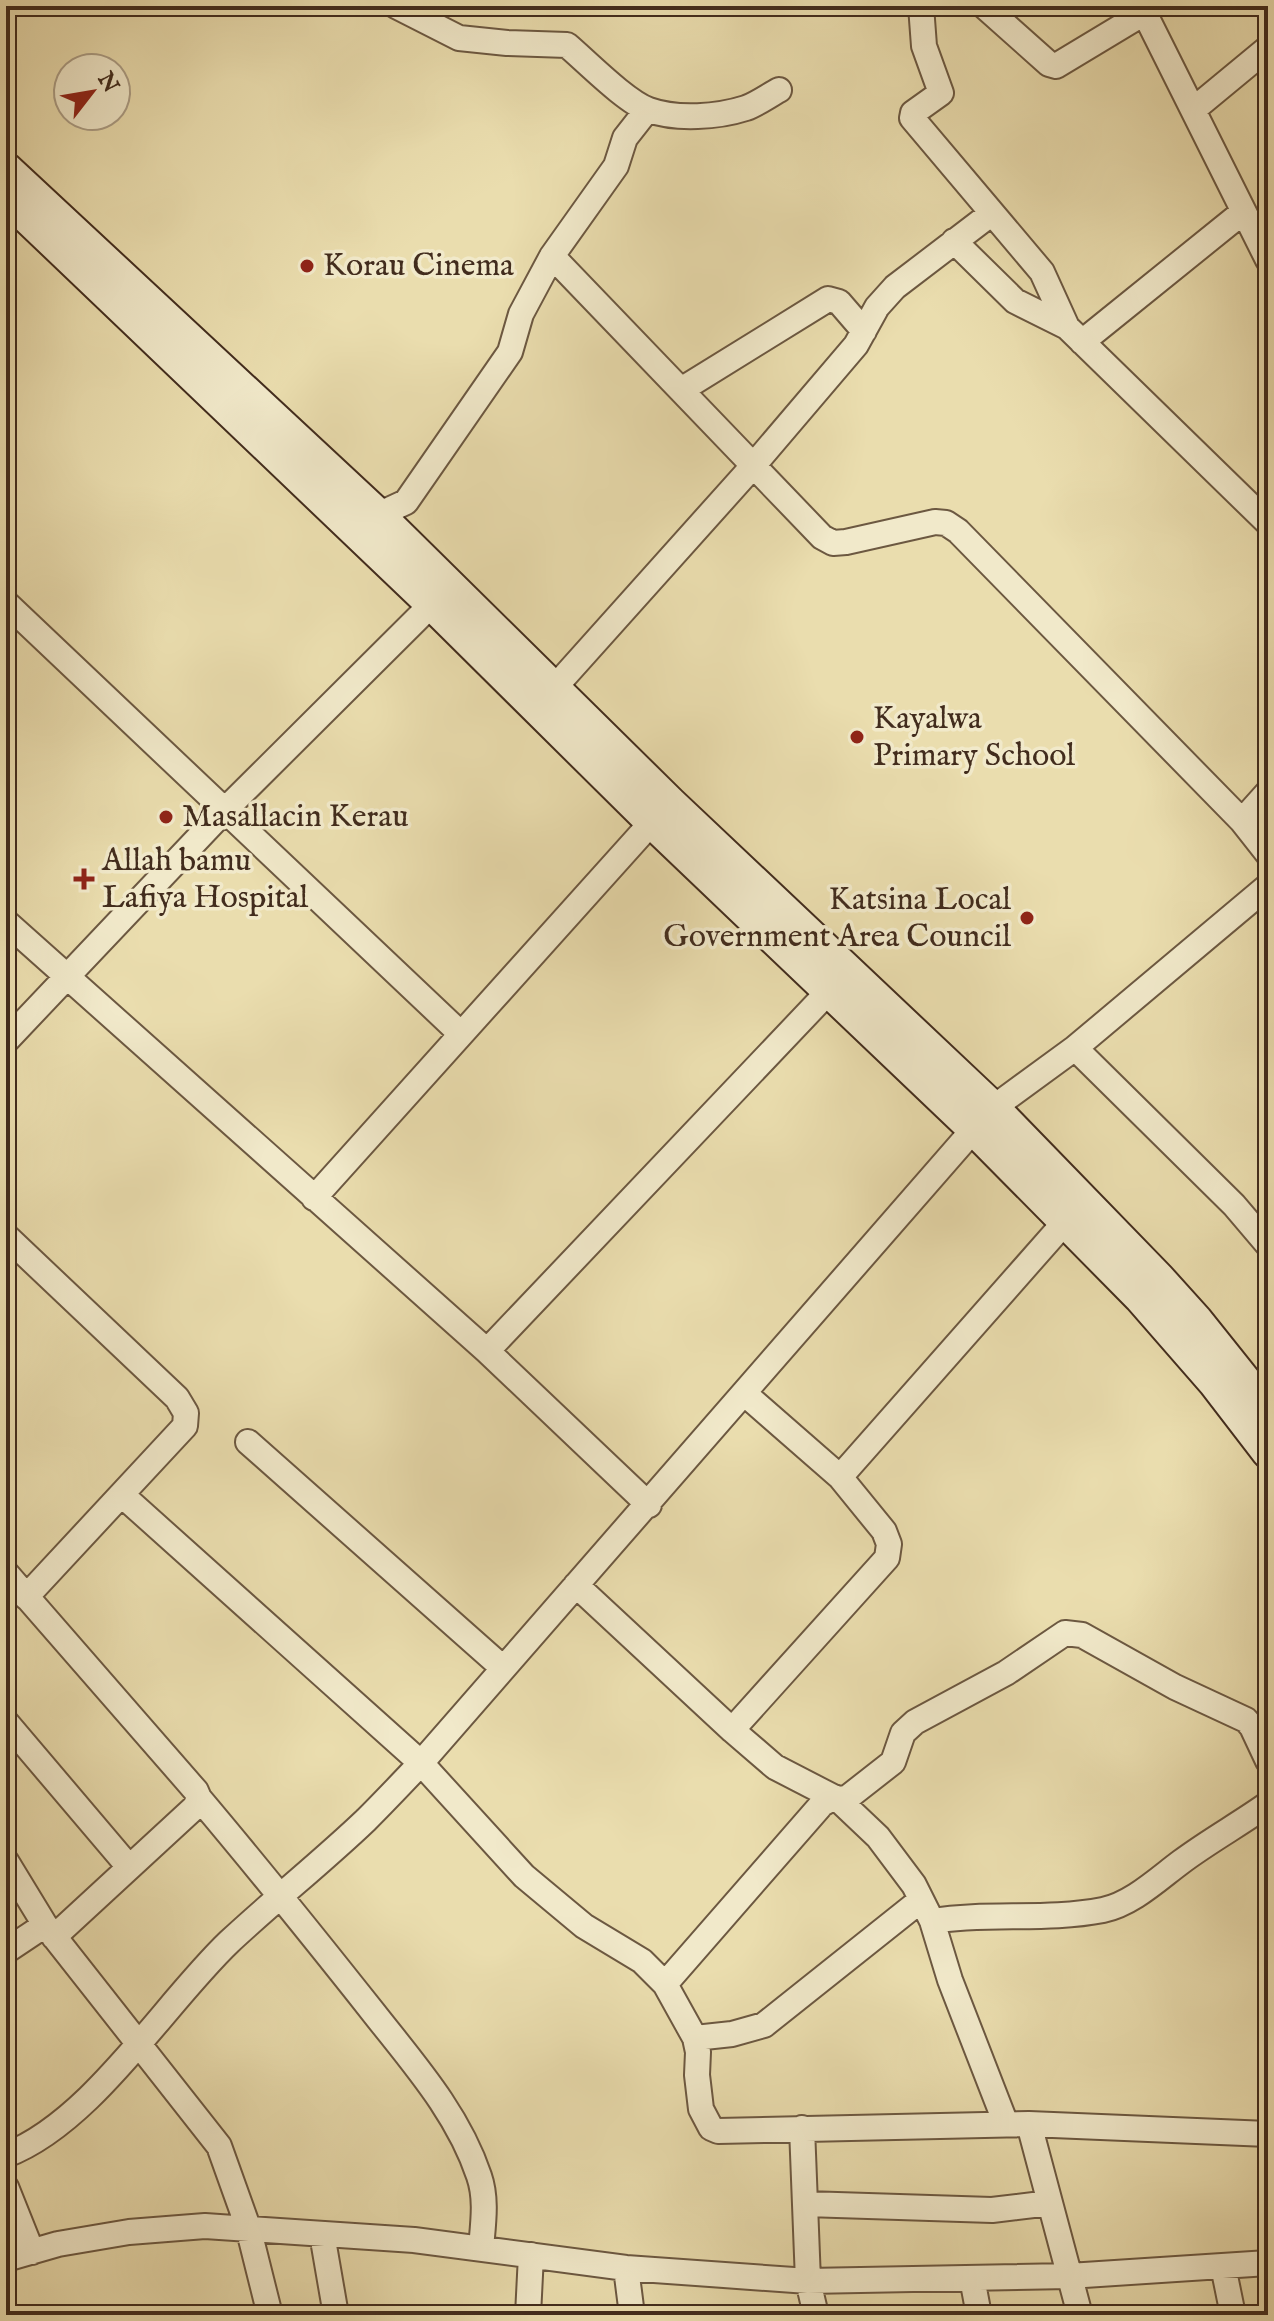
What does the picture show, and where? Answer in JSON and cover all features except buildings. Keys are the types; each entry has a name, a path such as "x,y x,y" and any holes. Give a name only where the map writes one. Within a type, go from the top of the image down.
{"main road":[{"path":"6,169 378,515 555,687 983,1119 1065,1222 1177,1337 1268,1452"},
{"path":"6,197 830,990 983,1119 1159,1279 1268,1410"}],"street":[{"path":"396,6 459,38 567,45 647,110 718,115 749,107 779,90"},
{"path":"921,6 924,46 941,93 913,113 912,118 1042,272 1074,334"},
{"path":"984,6 1049,64 1056,66 1142,9 1268,260"},
{"path":"1193,110 1268,48"},
{"path":"378,515 406,502 510,352 521,314 552,256 616,166 625,138 647,110"},
{"path":"1074,334 1243,212"},
{"path":"555,687 753,466 856,345 877,307 895,287 992,213"},
{"path":"954,241 1015,301 1074,334 1268,523"},
{"path":"552,256 822,537 833,543 935,522 946,523 958,531 1242,821 1268,854"},
{"path":"681,390 828,299 839,302 864,331"},
{"path":"6,603 461,1034"},
{"path":"6,1041 224,811 432,604"},
{"path":"1242,821 1268,792"},
{"path":"314,1198 652,822"},
{"path":"6,2155 39,2139 83,2102 228,1943 367,1819 421,1763 983,1119 1075,1048 1268,886"},
{"path":"6,922 487,1351 649,1505"},
{"path":"487,1351 830,990"},
{"path":"1075,1048 1234,1205 1268,1245"},
{"path":"840,1477 1065,1222"},
{"path":"6,1236 177,1398 186,1413 185,1426 26,1597"},
{"path":"732,1730 887,1558 889,1544 884,1531 840,1477 745,1394"},
{"path":"248,1442 503,1668"},
{"path":"122,1495 440,1781 524,1876 584,1926 642,1961 665,1984 695,2038 701,2109 711,2128 718,2131 1018,2124 1268,2134"},
{"path":"6,1573 196,1791 434,2090 463,2136 480,2178 484,2212 481,2248"},
{"path":"576,1585 775,1767 839,1800 878,1837 914,1885 950,1980 1018,2124 1050,2203 1080,2315"},
{"path":"665,1984 822,1804 847,1798 893,1762 903,1733 915,1722 1006,1673 1065,1633 1074,1632 1175,1687 1246,1720 1268,1761"},
{"path":"6,1722 129,1867"},
{"path":"6,1951 50,1931 129,1867 195,1807 199,1798"},
{"path":"695,2038 732,2034 764,2025 926,1911 960,1917 1106,1910 1158,1880 1268,1804"},
{"path":"6,1861 50,1931 219,2146 248,2227 270,2315"},
{"path":"802,2128 808,2281 816,2315"},
{"path":"6,2187 32,2252"},
{"path":"806,2204 992,2210 1050,2203"},
{"path":"6,2259 58,2244 129,2232 205,2226 414,2240 626,2268 808,2281 1069,2276 1268,2263"},
{"path":"322,2234 336,2315"},
{"path":"528,2315 531,2255"},
{"path":"1223,2266 1233,2315"},
{"path":"626,2268 632,2315"},
{"path":"972,2278 979,2315"}],"place":[{"name":"Korau Cinema","path":"307,266"},
{"name":"Kayalwa Primary School","path":"857,737"},
{"name":"Masallacin Kerau","path":"166,817"},
{"name":"Allah bamu Lafiya Hospital","path":"84,879"},
{"name":"Katsina Local Government Area Council","path":"1027,918"}]}
